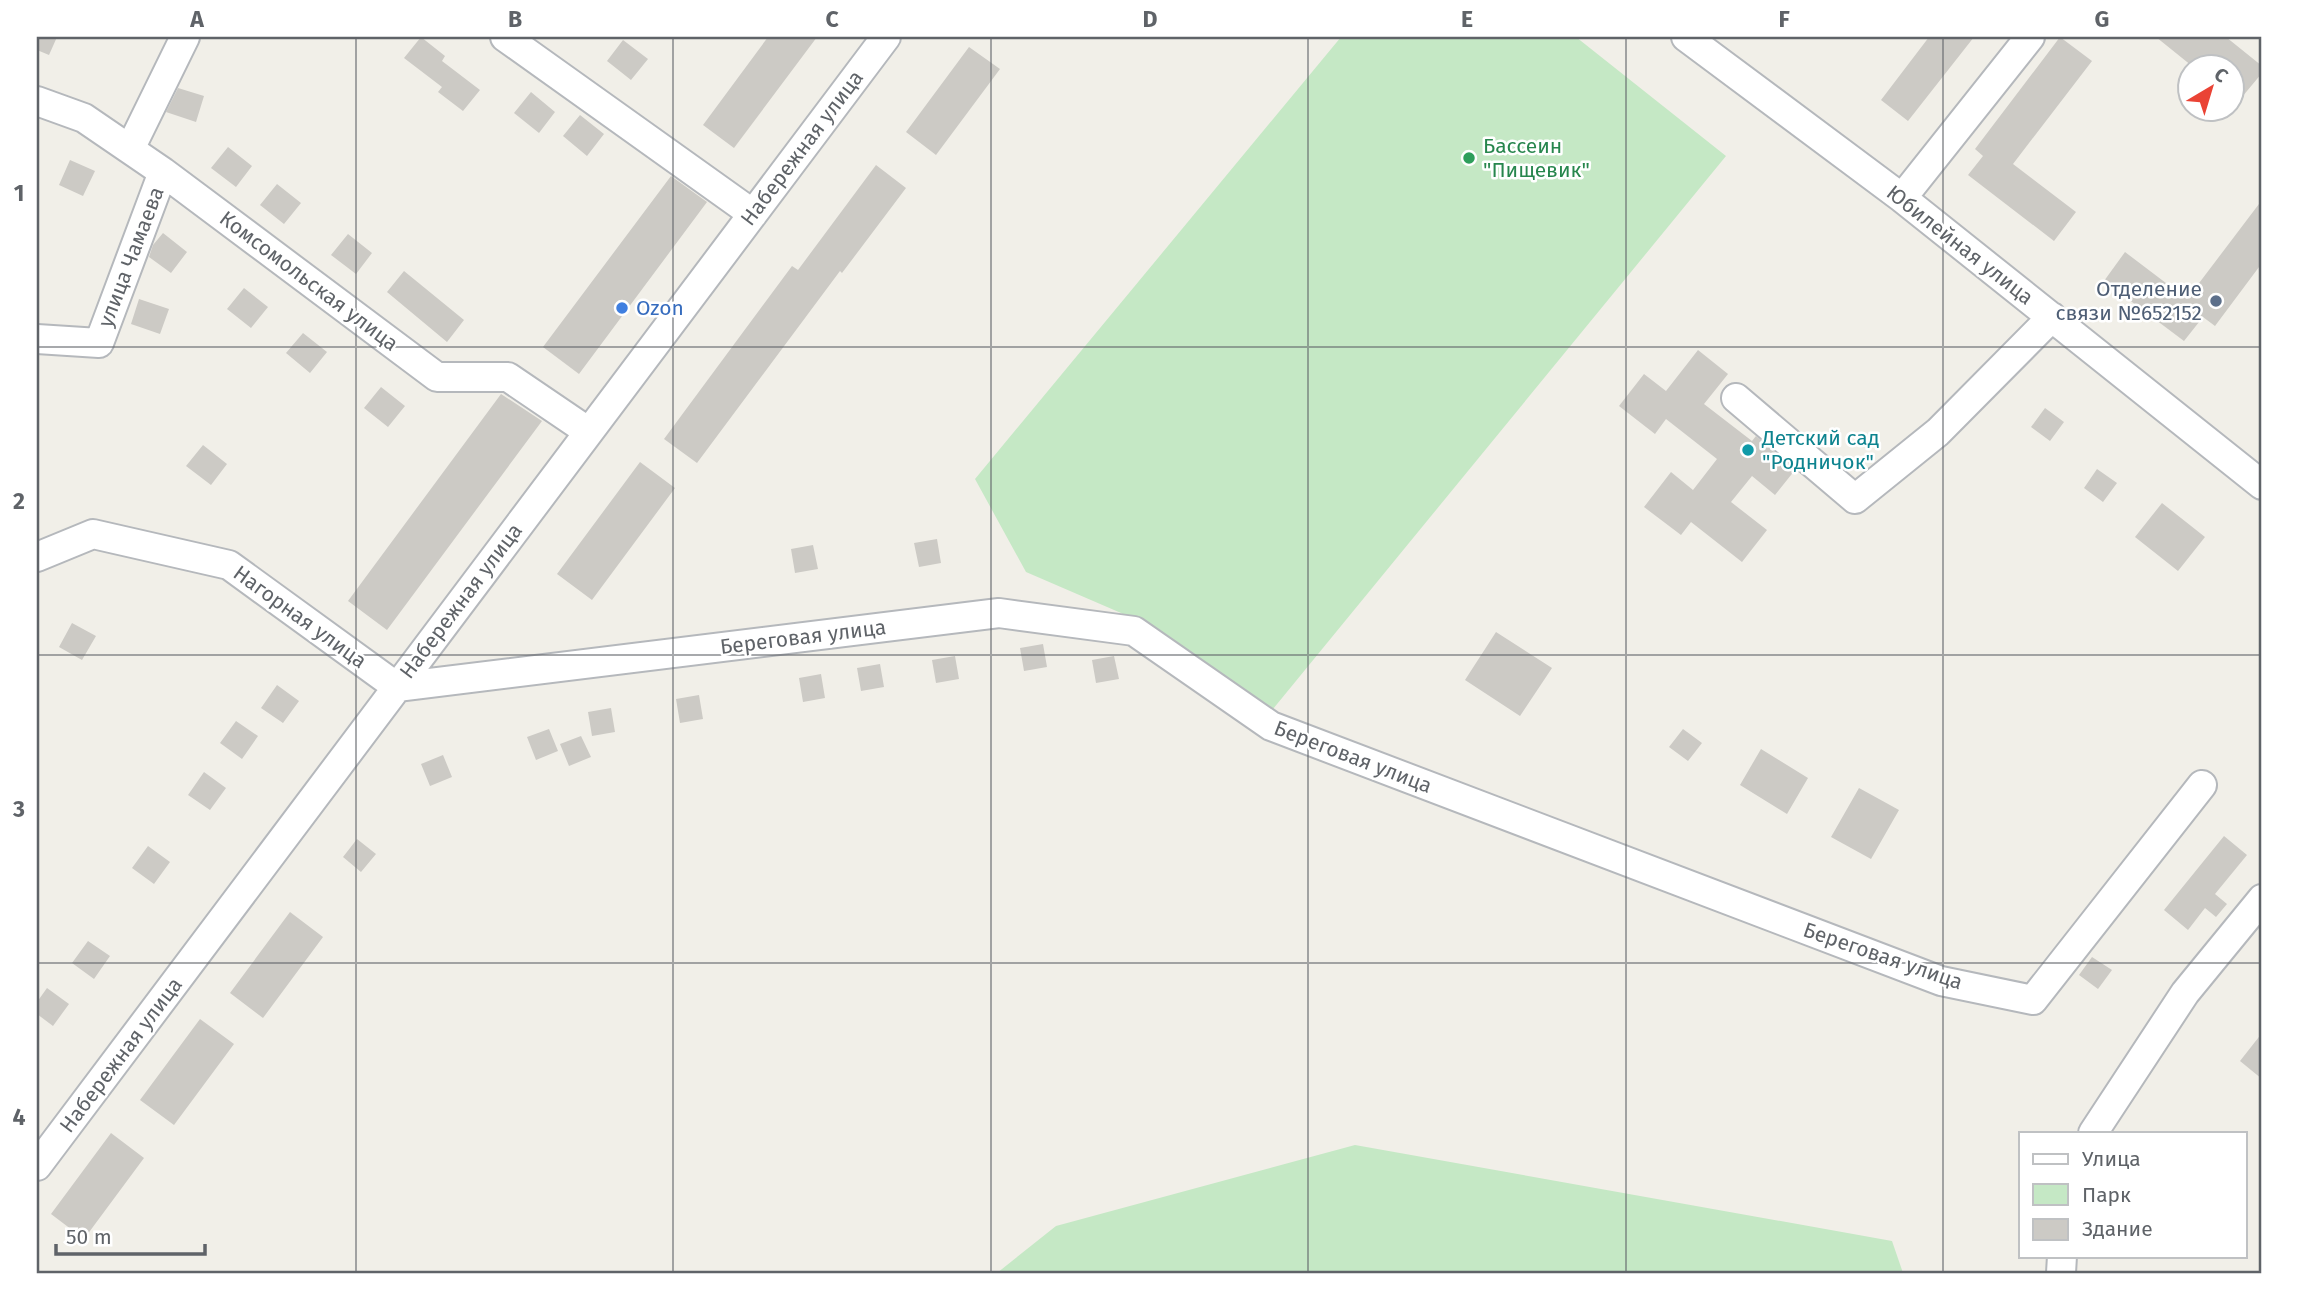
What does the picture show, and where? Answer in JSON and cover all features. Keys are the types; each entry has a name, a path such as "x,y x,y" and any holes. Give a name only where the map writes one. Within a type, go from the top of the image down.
{"street":[{"path":"130,149 185,37"},
{"path":"505,37 753,214"},
{"name":"Набережная улица","path":"37,1166 886,37"},
{"name":"Юбилейная улица","path":"1686,37 1902,198 2262,485"},
{"path":"1902,198 2030,37"},
{"name":"Комсомольская улица","path":"37,101 84,118 130,149 437,377 508,377 589,432"},
{"name":"улица Чамаева","path":"37,340 99,342 163,172"},
{"path":"1736,398 1855,499 1938,432 2052,317"},
{"name":"Нагорная улица","path":"37,557 93,534 229,565 397,687"},
{"name":"Береговая улица","path":"397,687 999,613 1134,631 1271,726 1941,981 2033,1000 2202,785"},
{"path":"2094,1132 2185,993 2262,899"}],"green space":[{"path":"1341,37 1576,37 1726,156 1273,709 1121,613 1026,572 975,479"},
{"path":"1355,1145 1892,1241 1903,1273 997,1273 1056,1226"}],"building":[{"path":"37,37 57,37 49,55 37,50"},
{"path":"421,37 445,56 442,61 480,90 463,111 438,92 442,87 404,58"},
{"path":"768,37 817,37 734,148 703,125"},
{"path":"1929,37 1974,37 1908,121 1881,100"},
{"path":"2060,37 2092,61 2013,164 2076,212 2054,241 1968,175 1983,156 1975,149"},
{"path":"2156,37 2226,37 2245,52 2176,52"},
{"path":"623,40 648,59 631,80 607,61"},
{"path":"969,47 1000,69 936,155 906,132"},
{"path":"2246,53 2262,66 2262,73 2246,92"},
{"path":"178,88 204,96 196,122 166,112"},
{"path":"531,92 555,112 539,133 514,113"},
{"path":"580,115 604,134 587,156 563,136"},
{"path":"228,147 252,166 236,187 211,168"},
{"path":"70,160 95,171 83,196 59,185"},
{"path":"876,165 906,188 842,273 840,271 697,463 664,439 792,266 798,270"},
{"path":"671,176 707,202 579,374 543,347"},
{"path":"277,184 301,203 284,224 260,205"},
{"path":"2262,200 2262,263 2215,326 2203,317 2184,341 2104,281 2125,252 2187,299"},
{"path":"163,233 187,252 171,273 149,257 153,245"},
{"path":"348,234 372,253 356,274 331,255"},
{"path":"404,271 464,320 447,342 387,292"},
{"path":"244,288 268,307 251,328 227,309"},
{"path":"139,299 169,309 160,334 131,324"},
{"path":"303,333 327,352 310,373 286,353"},
{"name":"Детский сад \"Родничок\"","path":"1698,350 1728,374 1704,404 1752,441 1756,436 1795,470 1775,495 1752,476 1731,502 1767,530 1742,562 1691,522 1681,535 1644,507 1671,472 1693,490 1717,459 1666,419 1655,434 1619,406 1644,374 1666,391"},
{"path":"381,387 405,406 388,427 364,408"},
{"path":"501,394 542,421 387,630 348,601"},
{"path":"2045,408 2064,422 2050,441 2031,427"},
{"path":"203,445 227,464 211,485 186,466"},
{"path":"640,462 675,488 592,600 557,574"},
{"path":"2097,469 2117,483 2103,502 2084,488"},
{"path":"2162,503 2205,537 2178,571 2135,537"},
{"path":"937,539 941,563 919,567 914,543"},
{"path":"813,545 818,569 795,573 791,549"},
{"path":"72,623 96,636 82,660 59,647"},
{"path":"1496,632 1552,668 1520,716 1465,680"},
{"path":"1043,644 1047,667 1024,671 1020,648"},
{"path":"955,656 959,679 936,683 932,660"},
{"path":"1114,656 1119,679 1096,683 1092,660"},
{"path":"880,664 884,687 861,691 857,668"},
{"path":"821,674 825,698 803,702 799,678"},
{"path":"277,685 299,701 283,723 261,708"},
{"path":"699,695 703,719 680,723 676,699"},
{"path":"611,708 615,732 592,736 588,712"},
{"path":"236,721 258,736 242,759 220,743"},
{"path":"549,729 558,751 536,760 527,737"},
{"path":"1683,729 1702,743 1688,761 1669,747"},
{"path":"581,736 591,757 569,766 560,744"},
{"path":"1761,749 1808,778 1787,814 1740,785"},
{"path":"443,755 452,777 430,786 421,764"},
{"path":"204,772 226,788 210,810 188,795"},
{"path":"1859,788 1899,810 1871,859 1831,837"},
{"path":"2224,836 2247,855 2215,894 2227,904 2216,917 2205,908 2188,930 2164,910"},
{"path":"357,839 376,854 361,872 343,857"},
{"path":"148,846 170,862 154,884 132,868"},
{"path":"290,912 323,937 263,1018 230,993"},
{"path":"88,941 110,956 94,979 72,963"},
{"path":"2092,957 2112,970 2098,989 2079,975"},
{"path":"47,988 69,1004 53,1026 37,1014 37,1002"},
{"path":"200,1019 234,1044 174,1125 140,1100"},
{"path":"2262,1033 2262,1079 2240,1061"},
{"path":"111,1133 144,1158 84,1239 51,1214"}],"place":[{"name":"Бассеин \"Пищевик\"","path":"1469,158"},
{"name":"Отделение связи №652152","path":"2216,301"},
{"name":"Ozon","path":"622,308"},
{"name":"Детский сад \"Родничок\"","path":"1748,450"}]}
